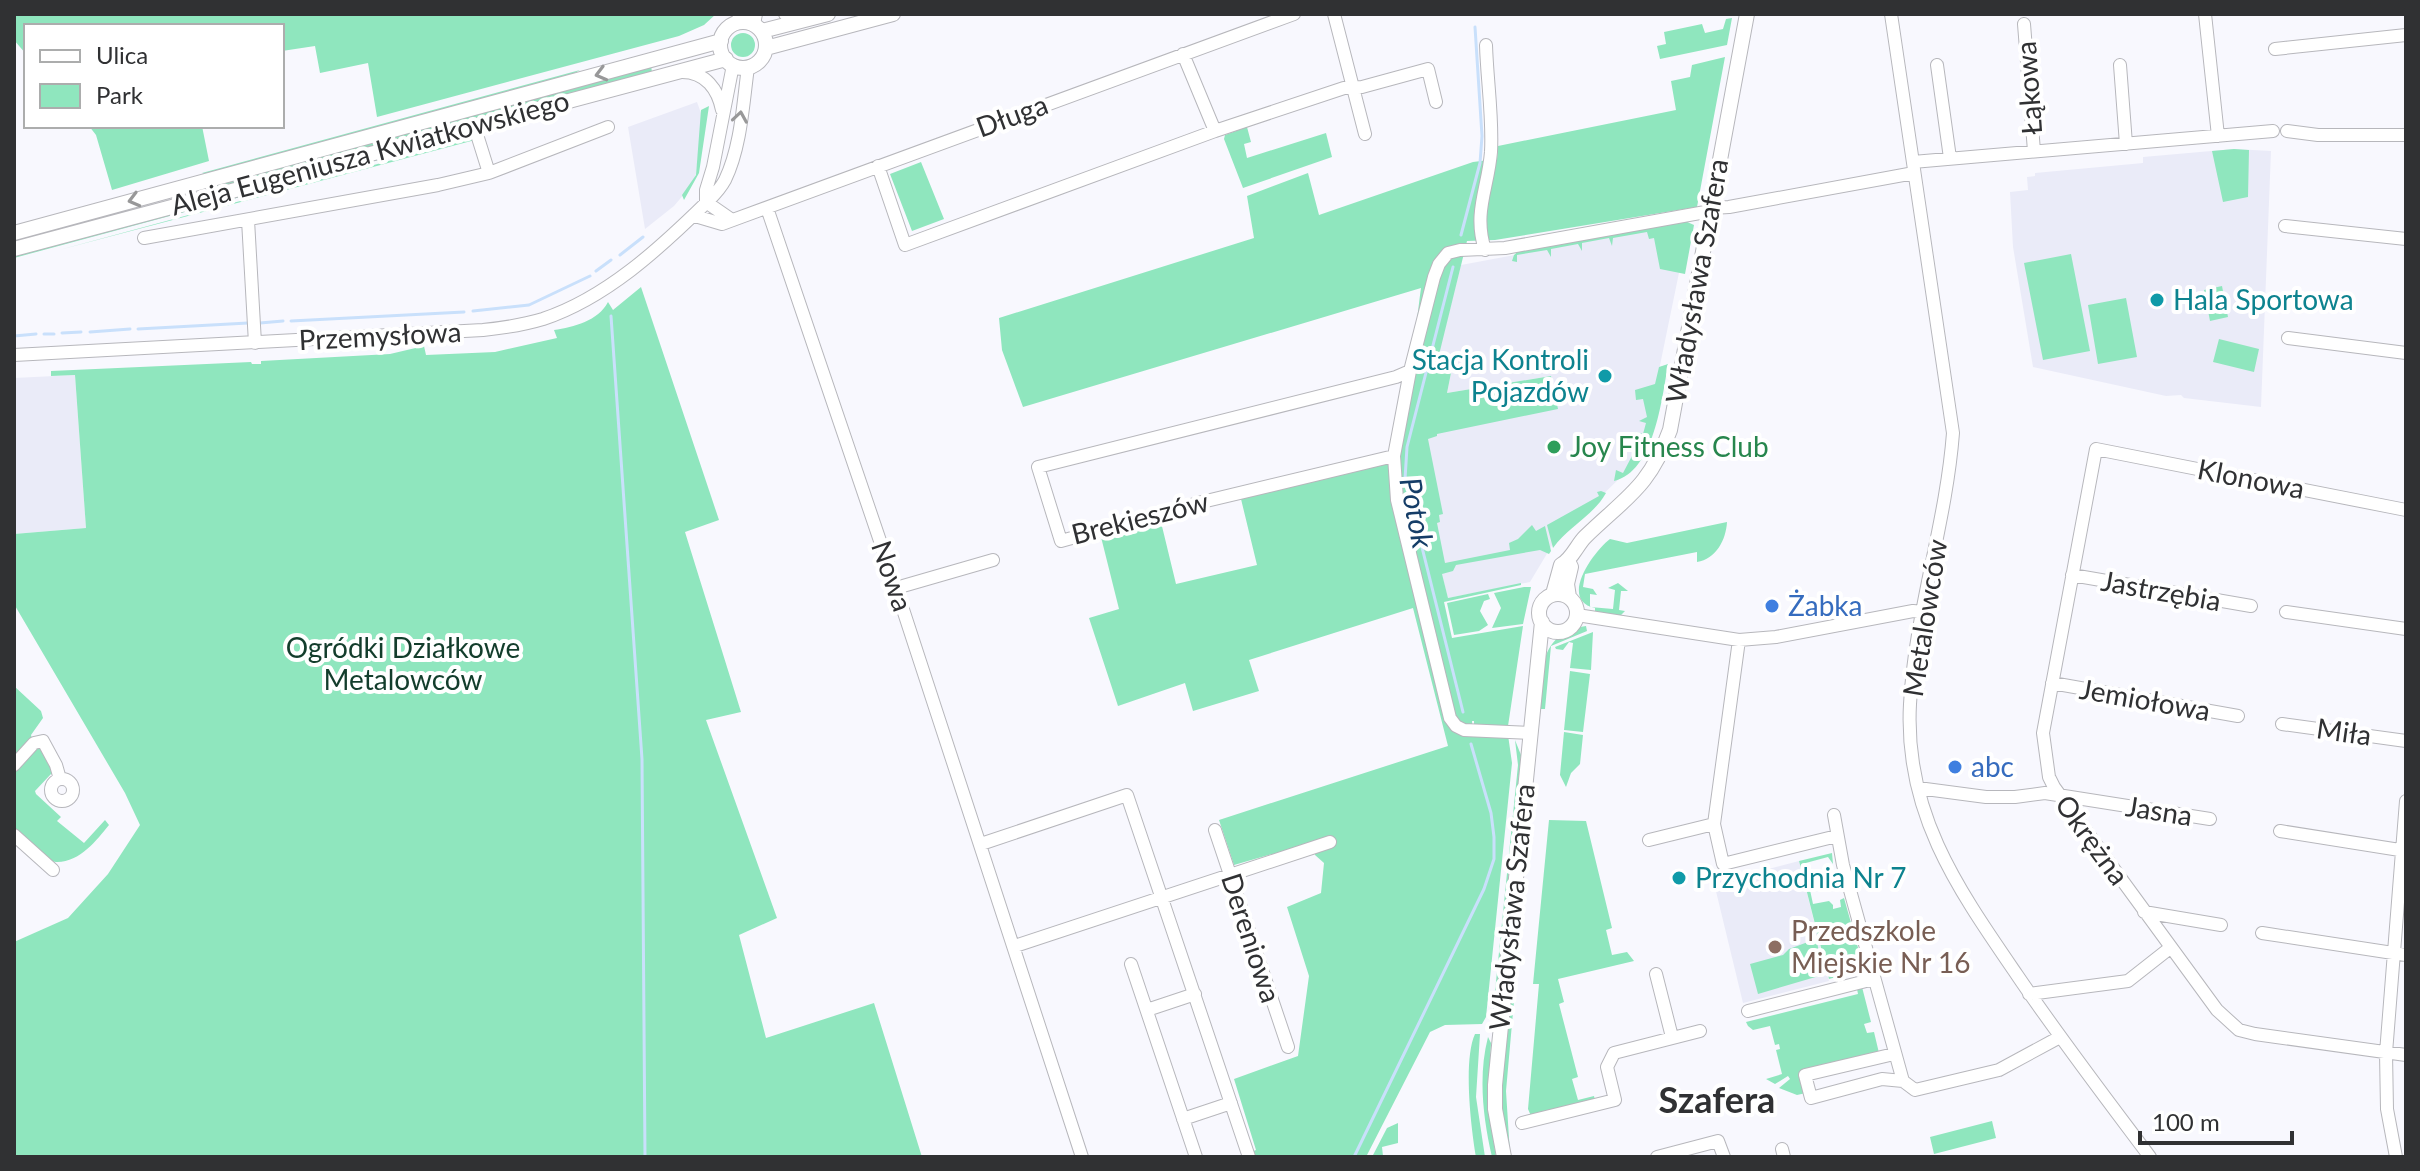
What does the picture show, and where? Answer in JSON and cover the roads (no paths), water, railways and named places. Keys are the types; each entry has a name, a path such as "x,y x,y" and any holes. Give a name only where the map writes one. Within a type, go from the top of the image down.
{"street":[{"path":"785,14 800,18 821,16"},
{"path":"766,48 893,14"},
{"name":"Długa","path":"695,216 722,224 1294,14"},
{"path":"1334,14 1365,134"},
{"name":"Władysława Szafera","path":"1553,594 1561,565 1568,561 1586,536 1636,491 1663,449 1675,404 1747,14"},
{"name":"Metalowców","path":"1891,14 1953,433 1910,710 1918,788 1937,845 1958,888 2029,994 2150,1157"},
{"path":"2205,14 2218,136"},
{"path":"757,23 766,48 760,60 748,67 729,62 721,41 727,29 739,18 757,23 821,16"},
{"name":"Łąkowa","path":"2024,24 2034,151"},
{"path":"2275,49 2406,35"},
{"name":"Aleja Eugeniusza Kwiatkowskiego","path":"14,233 721,41"},
{"path":"1482,250 1480,210 1491,151 1486,45"},
{"path":"1183,54 1215,131"},
{"name":"Aleja Eugeniusza Kwiatkowskiego","path":"14,249 675,72 729,62"},
{"name":"Przemysłowa","path":"706,202 729,62"},
{"path":"1937,65 1950,158"},
{"path":"2120,65 2126,144"},
{"name":"Przemysłowa","path":"14,355 483,330 543,319 604,288 665,243 716,196 731,166 748,67"},
{"path":"878,166 905,245 1302,101 1428,69 1436,102"},
{"path":"675,72 689,71 708,81 720,97 723,112"},
{"path":"474,125 489,173"},
{"path":"144,238 489,173 608,127"},
{"name":"Łąkowa","path":"1712,210 1950,158 2280,131 2318,135 2406,135"},
{"path":"706,202 732,220"},
{"name":"Nowa","path":"767,208 1015,946 1082,1157"},
{"path":"1529,733 1464,730 1450,718 1397,500 1394,456 1410,371 1439,264 1448,253 1482,250 1712,210"},
{"path":"248,220 255,343"},
{"path":"2285,226 2406,239"},
{"path":"2288,338 2406,353"},
{"name":"Brekieszów","path":"1394,456 1217,498 1061,541 1038,467 1410,371"},
{"name":"Klonowa","path":"2096,449 2406,510"},
{"name":"Okrężna","path":"2096,449 2045,719 2044,748 2049,777 2059,795 2217,1010 2242,1031 2406,1055"},
{"path":"896,588 993,560"},
{"path":"1568,561 1571,567 1567,584 1569,597 1576,605 1577,615 1567,629 1556,632 1542,622 1540,606 1553,594 1569,597"},
{"name":"Jastrzębia","path":"2072,575 2251,606"},
{"path":"1577,615 1739,640 1776,637 1907,612 1923,612"},
{"path":"2286,612 2406,629"},
{"name":"Władysława Szafera","path":"1504,1157 1495,1109 1495,1085 1542,622"},
{"name":"Władysława Szafera","path":"1538,658 1556,632"},
{"path":"1739,640 1714,824 1723,864 1837,836"},
{"name":"Jemiołowa","path":"2052,683 2238,716"},
{"name":"Miła","path":"2282,724 2406,741"},
{"path":"14,765 40,740 48,747 60,779"},
{"name":"Jasna","path":"1918,788 1986,797 2015,797 2031,793 2059,795 2210,819"},
{"path":"981,844 1127,795 1249,1157"},
{"path":"2396,1157 2387,1109 2386,1053 2400,954 2406,801"},
{"path":"1834,815 1874,979 1903,1081"},
{"path":"1649,840 1714,824"},
{"name":"Dereniowa","path":"1215,830 1288,1047"},
{"path":"2280,831 2404,851"},
{"path":"14,835 53,870"},
{"path":"1015,946 1330,842"},
{"path":"2144,912 2221,925"},
{"path":"2262,933 2400,954"},
{"path":"2029,994 2128,981 2170,948"},
{"path":"1131,964 1196,1157"},
{"path":"1656,974 1672,1037"},
{"path":"1748,1011 1874,979"},
{"path":"1147,1010 1195,994"},
{"path":"1522,1123 1615,1100 1607,1067 1614,1053 1700,1031"},
{"path":"1894,1054 1805,1075 1811,1098 1882,1079 1903,1081 1915,1090 1999,1070 2060,1037"},
{"path":"1183,1119 1231,1103"},
{"path":"1657,1157 1718,1141 1724,1157"}],"waterway":[{"name":"Potok","path":"1461,235 1480,163 1482,136 1475,27"},
{"path":"620,255 643,237"},
{"path":"596,271 611,260"},
{"name":"Potok","path":"1453,267 1407,447 1405,479 1463,712"},
{"path":"473,311 529,305 590,276"},
{"path":"291,321 464,312"},
{"path":"611,316 642,759 645,1157"},
{"path":"260,323 283,321"},
{"path":"138,329 248,323"},
{"path":"90,332 130,329"},
{"path":"62,333 81,332"},
{"path":"14,336 36,334"},
{"path":"44,334 54,334"},
{"name":"Potok","path":"1354,1157 1484,889 1494,859 1491,813 1471,744"}],"place":[{"name":"Hala Sportowa","path":"2157,300"},
{"name":"Stacja Kontroli Pojazdów","path":"1605,376"},
{"name":"Joy Fitness Club","path":"1554,447"},
{"name":"Żabka","path":"1772,606"},
{"name":"abc","path":"1955,767"},
{"name":"Przychodnia Nr 7","path":"1679,878"},
{"name":"Przedszkole Miejskie Nr 16","path":"1775,947"}],"district":[{"name":"Szafera","path":"1717,1100"}],"park label":[{"name":"Ogródki Działkowe Metalowców","path":"403,664"}]}
